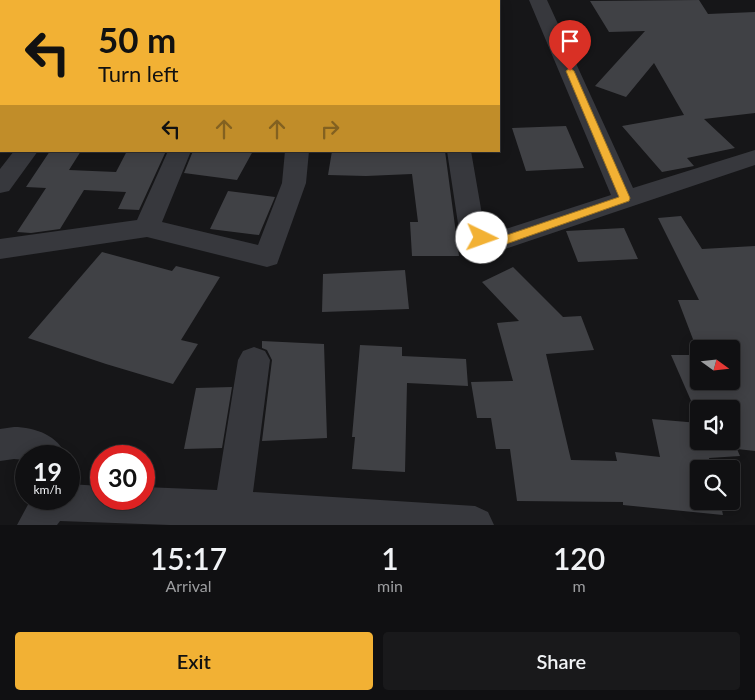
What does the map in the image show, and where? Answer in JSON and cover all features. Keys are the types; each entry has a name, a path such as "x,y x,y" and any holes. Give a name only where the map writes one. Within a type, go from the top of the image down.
{"street":[{"path":"538,0 625,198"},
{"path":"0,185 26,152"},
{"path":"147,228 180,152"},
{"path":"0,249 147,228 267,257 294,182 297,152"},
{"path":"459,152 472,230 482,238 496,242 625,198 755,157"},
{"path":"232,509 254,360"},
{"path":"0,445 25,443 31,445"},
{"path":"80,509 232,509 475,525"}],"building":[{"path":"699,0 708,14 755,12 755,113 704,119 735,148 687,158 694,166 662,172 622,126 684,115 654,63 626,97 595,86 645,31 609,32 590,1"},
{"path":"566,126 584,168 526,171 512,128"},
{"path":"49,152 80,152 69,170 116,172 126,152 166,152 139,210 118,209 126,192 84,190 60,229 31,233 17,232 46,188 26,187"},
{"path":"193,152 252,152 237,180 184,173"},
{"path":"332,152 445,152 459,256 412,256 410,222 418,222 412,174 328,175"},
{"path":"228,191 275,197 259,235 210,229"},
{"path":"681,216 702,249 755,246 755,451 740,449 740,400 691,400 671,355 690,355 690,390 740,390 740,340 693,340 678,300 699,300 658,218"},
{"path":"624,228 638,259 578,262 566,231"},
{"path":"102,252 172,271 176,266 220,277 181,340 198,344 173,384 28,338"},
{"path":"513,267 563,317 581,316 594,350 546,354 571,460 617,461 615,452 660,457 652,419 690,422 690,450 737,450 740,456 709,458 709,460 690,460 690,510 722,510 723,515 623,505 623,502 517,501 510,449 496,449 491,418 477,418 471,382 513,381 497,323 519,321 482,282"},
{"path":"405,270 409,309 322,312 323,274"},
{"path":"262,341 324,344 327,438 262,441 272,360 267,350 262,348"},
{"path":"360,345 402,347 402,356 466,359 468,386 407,383 405,472 352,469 355,437 352,437"},
{"path":"232,387 222,448 184,449 196,388"}],"route":[{"path":"482,238 496,242 509,239 625,198 570,71"}]}
